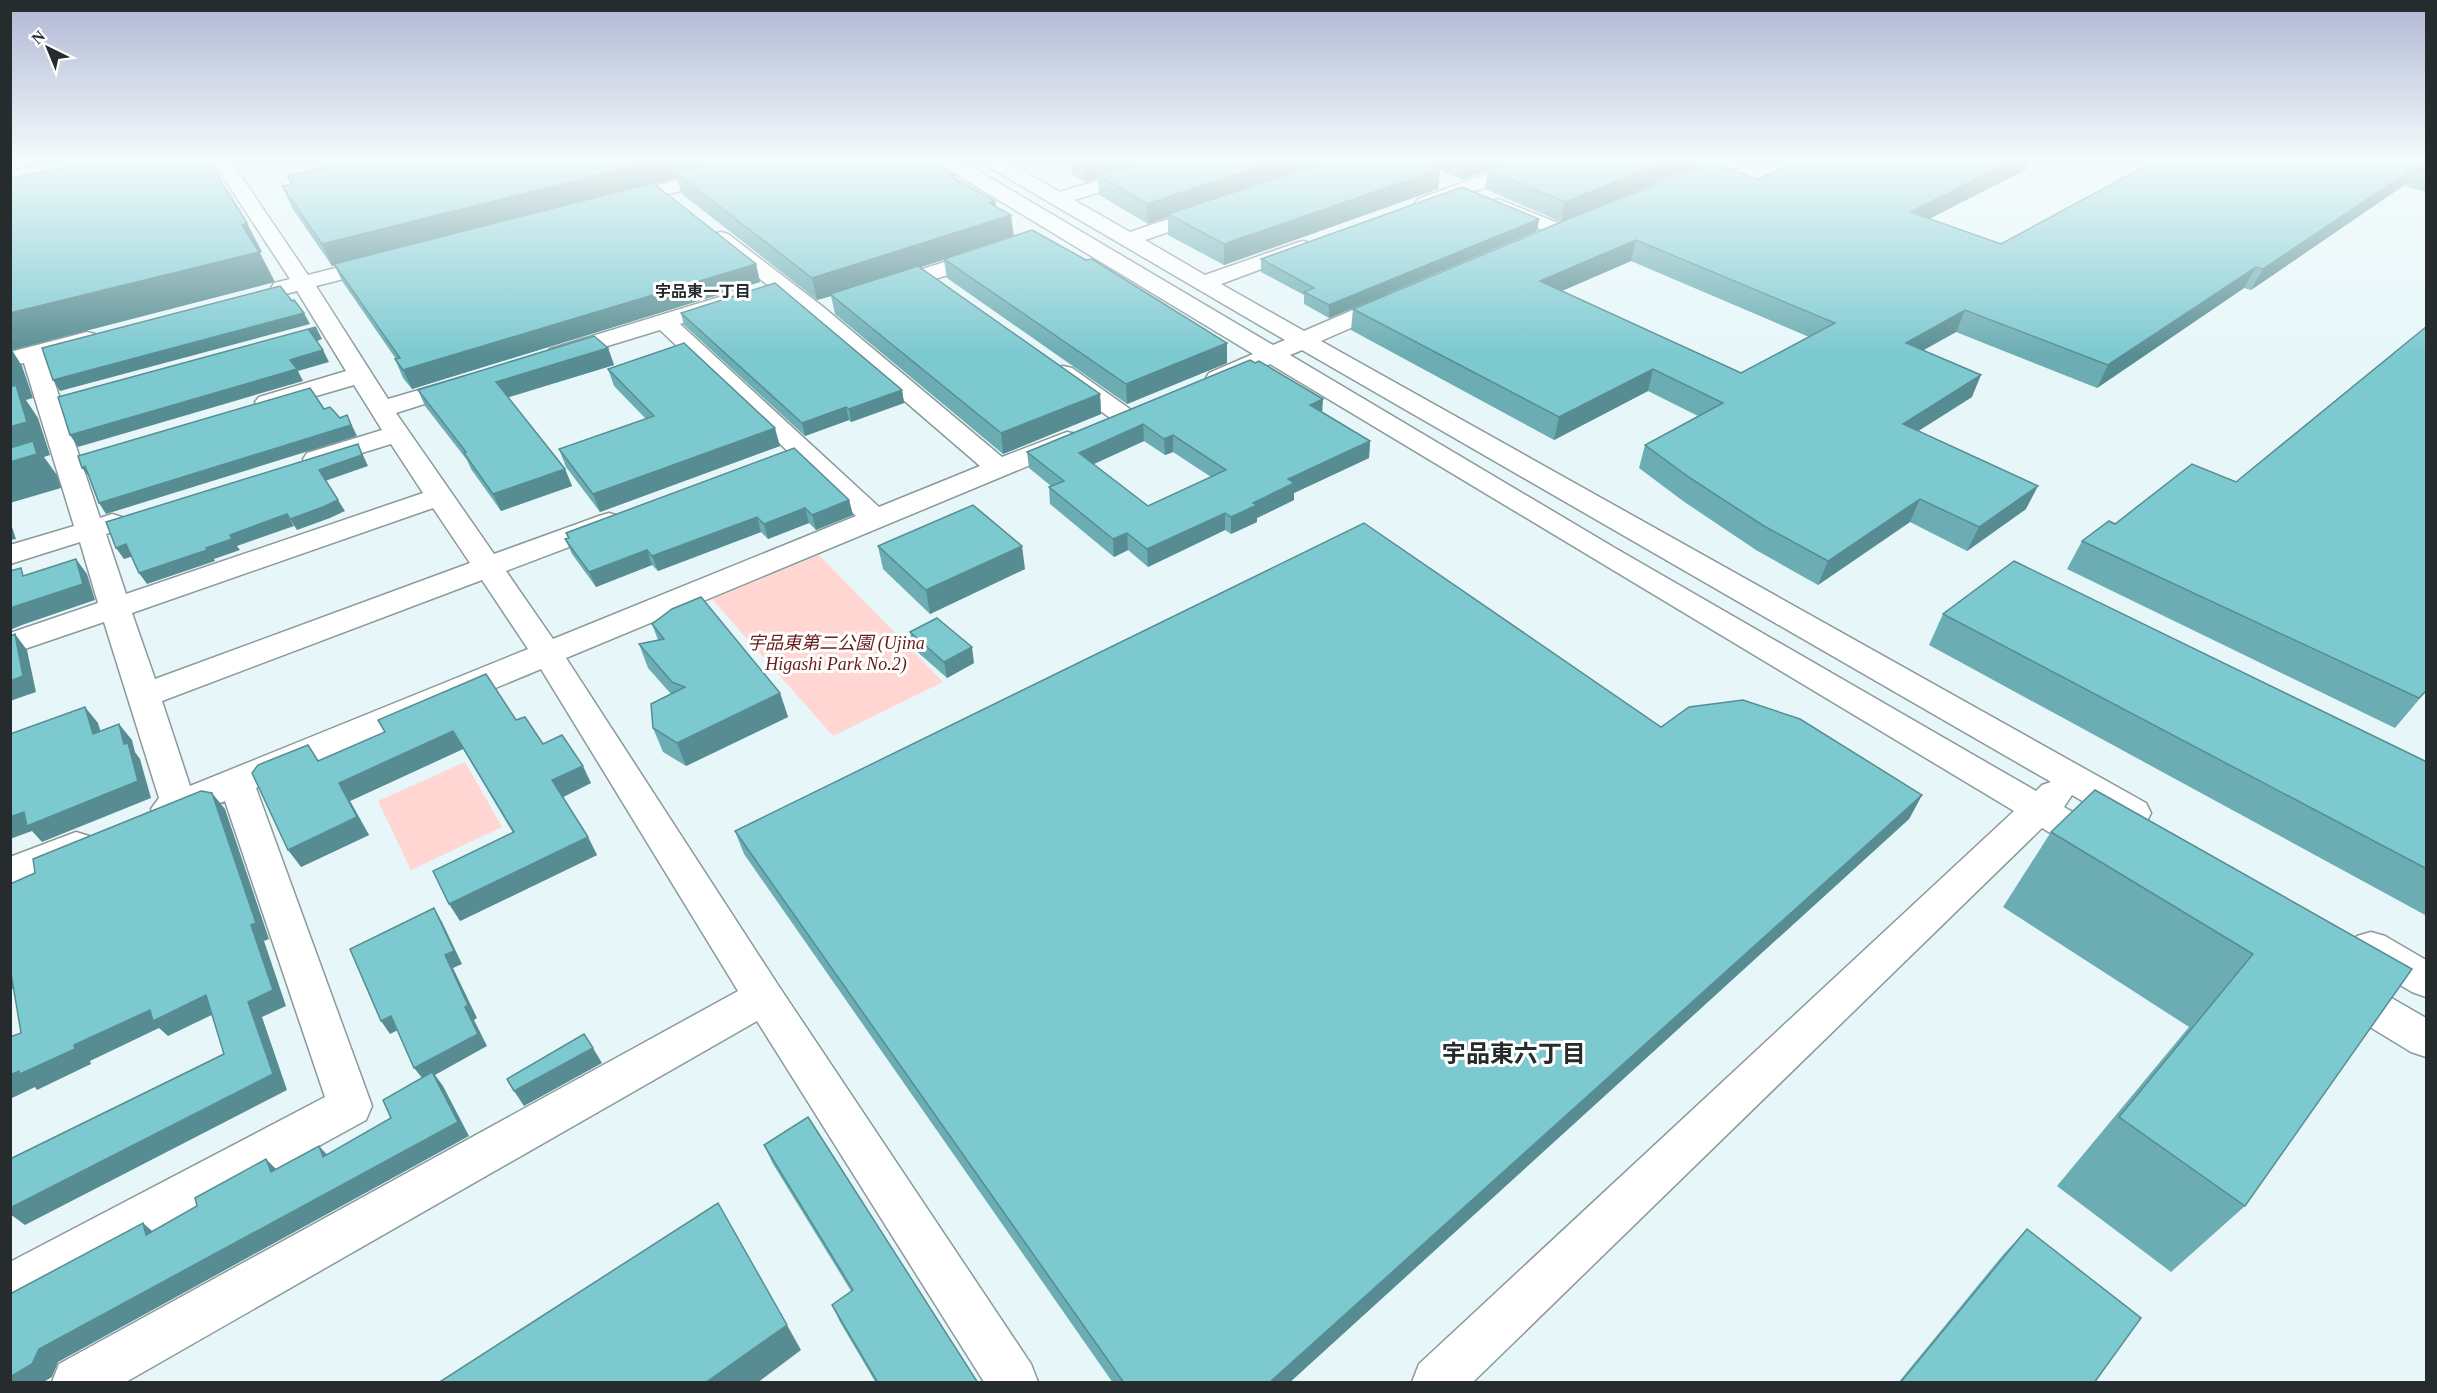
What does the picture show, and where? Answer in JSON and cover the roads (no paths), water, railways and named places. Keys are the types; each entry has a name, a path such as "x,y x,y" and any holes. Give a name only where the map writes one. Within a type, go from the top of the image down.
{"street":[{"path":"264,225 303,283 319,330 360,375 548,655 764,997 1013,1383"},
{"path":"1039,225 1272,355 1605,555 2121,857"},
{"path":"1103,225 2152,824"},
{"path":"1128,239 1170,225"},
{"path":"1529,244 1572,227 1566,225"},
{"path":"707,227 764,290 814,311 999,468"},
{"path":"1203,283 1317,242"},
{"path":"870,293 934,282 1010,247"},
{"path":"258,295 407,256"},
{"path":"1199,386 1422,289"},
{"path":"540,360 764,290"},
{"path":"814,311 837,304"},
{"path":"664,321 790,454 876,519"},
{"path":"112,333 22,356 50,404 179,805"},
{"path":"148,818 1136,412 1049,363"},
{"path":"248,408 360,375"},
{"path":"295,466 483,378"},
{"path":"10,644 441,496"},
{"path":"144,695 634,513"},
{"path":"10,555 135,516"},
{"path":"1437,1383 2073,778"},
{"path":"10,1288 350,1106 236,782"},
{"path":"10,873 95,839"},
{"path":"2345,934 2427,980"},
{"path":"2314,973 2427,1039"},
{"path":"77,1383 764,997"}],"district":[{"name":"宇品東一丁目","path":"703,291"},
{"name":"宇品東六丁目","path":"1514,1054"}],"park label":[{"name":"宇品東第二公園 (Ujina Higashi Park No.2)","path":"836,653"}]}
